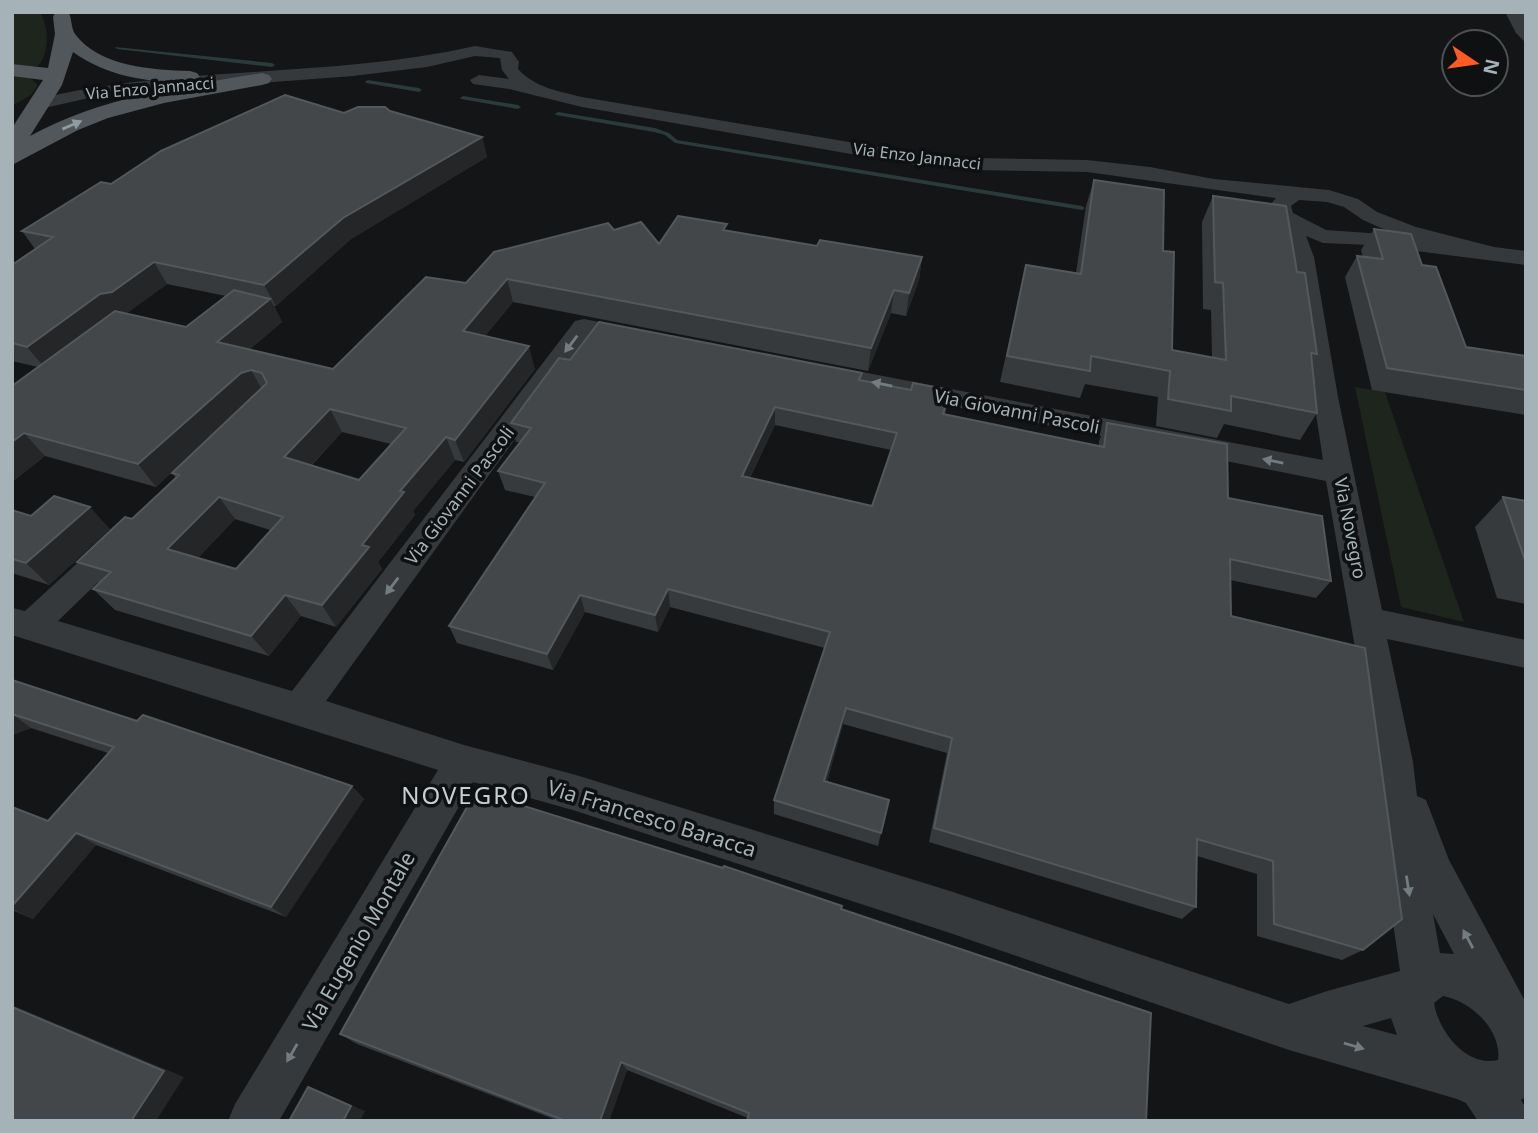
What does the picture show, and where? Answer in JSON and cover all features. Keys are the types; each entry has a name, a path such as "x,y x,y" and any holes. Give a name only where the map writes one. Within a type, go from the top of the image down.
{"main road":[{"path":"12,144 40,104 63,55 66,36 60,12"},
{"path":"66,36 92,59 130,72 175,77 262,79"},
{"path":"12,70 55,75"},
{"path":"12,158 57,131 114,109 156,97 262,79"},
{"path":"12,112 40,104"}],"street":[{"name":"Via Enzo Jannacci","path":"40,104 109,89 353,71 446,58 469,52 493,52 508,57 515,77 536,90"},
{"name":"Via Enzo Jannacci","path":"353,71 405,71 441,76 436,68 446,58"},
{"name":"Via Enzo Jannacci","path":"460,81 496,76 510,66"},
{"name":"Via Enzo Jannacci","path":"55,75 112,82 262,79"},
{"name":"Via Enzo Jannacci","path":"479,80 536,90 582,102 924,160 974,164 1087,166 1150,173 1214,185 1301,194"},
{"path":"1214,185 1250,198 1307,231 1526,258"},
{"path":"1285,218 1280,210 1282,202 1288,197 1301,194 1341,199 1357,205 1370,216 1429,239 1498,255"},
{"path":"1308,287 1317,258 1333,240 1347,238 1372,228 1370,216"},
{"name":"Via Novegro","path":"1285,218 1301,248 1340,474 1396,769 1419,985"},
{"name":"Via Giovanni Pascoli","path":"300,709 584,326 666,342"},
{"name":"Via Giovanni Pascoli","path":"788,366 1340,474"},
{"path":"22,623 136,526"},
{"path":"1369,621 1526,654"},
{"name":"Via Francesco Baracca","path":"22,623 464,762 589,797 938,908 1484,1095"},
{"name":"Via Eugenio Montale","path":"252,1121 464,762"},
{"name":"Via Novegro","path":"1396,769 1433,871 1519,1039"},
{"path":"1289,1027 1419,985 1442,974 1466,980 1492,996 1519,1039 1524,1061 1516,1077 1484,1095 1435,1056 1419,1034 1411,1004 1419,985"}],"shaded area":[{"path":"12,12 40,12 47,40 45,54 38,66 12,66"},
{"path":"12,75 30,78 38,85 31,95 12,106"},
{"path":"1355,387 1385,392 1464,622 1401,607"}],"building":[{"path":"285,95 344,113 358,107 385,107 390,111 482,137 343,218 264,285 154,262 112,292 100,294 27,347 12,343 12,265 53,237 22,231 101,182 111,184 161,151"},
{"path":"1094,180 1164,190 1163,251 1174,252 1172,350 1226,360 1223,283 1215,282 1213,196 1286,206 1297,272 1305,273 1317,354 1311,353 1317,413 1231,396 1231,411 1168,399 1170,371 1091,356 1090,371 1007,356 1026,265 1081,274"},
{"path":"678,216 727,224 723,230 817,246 820,240 922,257 909,293 894,290 871,348 507,279 463,331 529,346 455,440 446,437 400,491 404,492 362,545 369,547 322,605 285,595 251,636 93,589 111,572 77,562 125,517 132,519 179,475 172,473 267,383 262,373 251,370 241,373 138,464 24,433 12,442 12,386 115,311 186,327 234,290 270,299 217,342 333,369 426,277 466,283 494,252 608,223 614,230 641,222 659,244","holes":["330,409 406,428 359,480 284,457","219,497 283,517 236,569 167,549"]},
{"path":"1374,229 1411,234 1422,265 1436,267 1466,347 1526,356 1526,390 1387,368 1357,256 1383,259"},
{"path":"599,322 862,373 859,380 911,390 913,383 950,390 943,414 1104,447 1107,423 1227,444 1228,498 1322,516 1331,581 1230,559 1231,616 1365,648 1402,919 1363,950 1274,924 1273,861 1197,839 1196,907 934,828 952,738 846,708 824,781 889,800 881,833 774,800 830,632 668,589 655,615 580,595 547,654 449,626 545,483 498,471 531,428 511,423 559,358 570,360","holes":["775,407 897,433 872,506 742,476"]},
{"path":"54,496 90,507 26,563 12,559 12,510 31,516"},
{"path":"1503,497 1526,501 1526,563"},
{"path":"12,680 137,721 143,715 352,786 271,907 76,833 12,906 12,807 48,821 114,747 12,714"},
{"path":"476,791 723,868 724,866 842,906 841,909 1151,1013 1146,1121 747,1121 749,1113 621,1062 600,1121 566,1121 340,1034"},
{"path":"12,1007 164,1071 131,1121 12,1121"},
{"path":"308,1087 351,1106 343,1121 289,1121"}],"waterway":[{"path":"117,48 272,65"},
{"path":"368,82 419,90"},
{"path":"463,98 518,107"},
{"path":"558,114 655,130 667,134 675,141 1082,208"}],"district":[{"name":"NOVEGRO","path":"466,794"}]}
